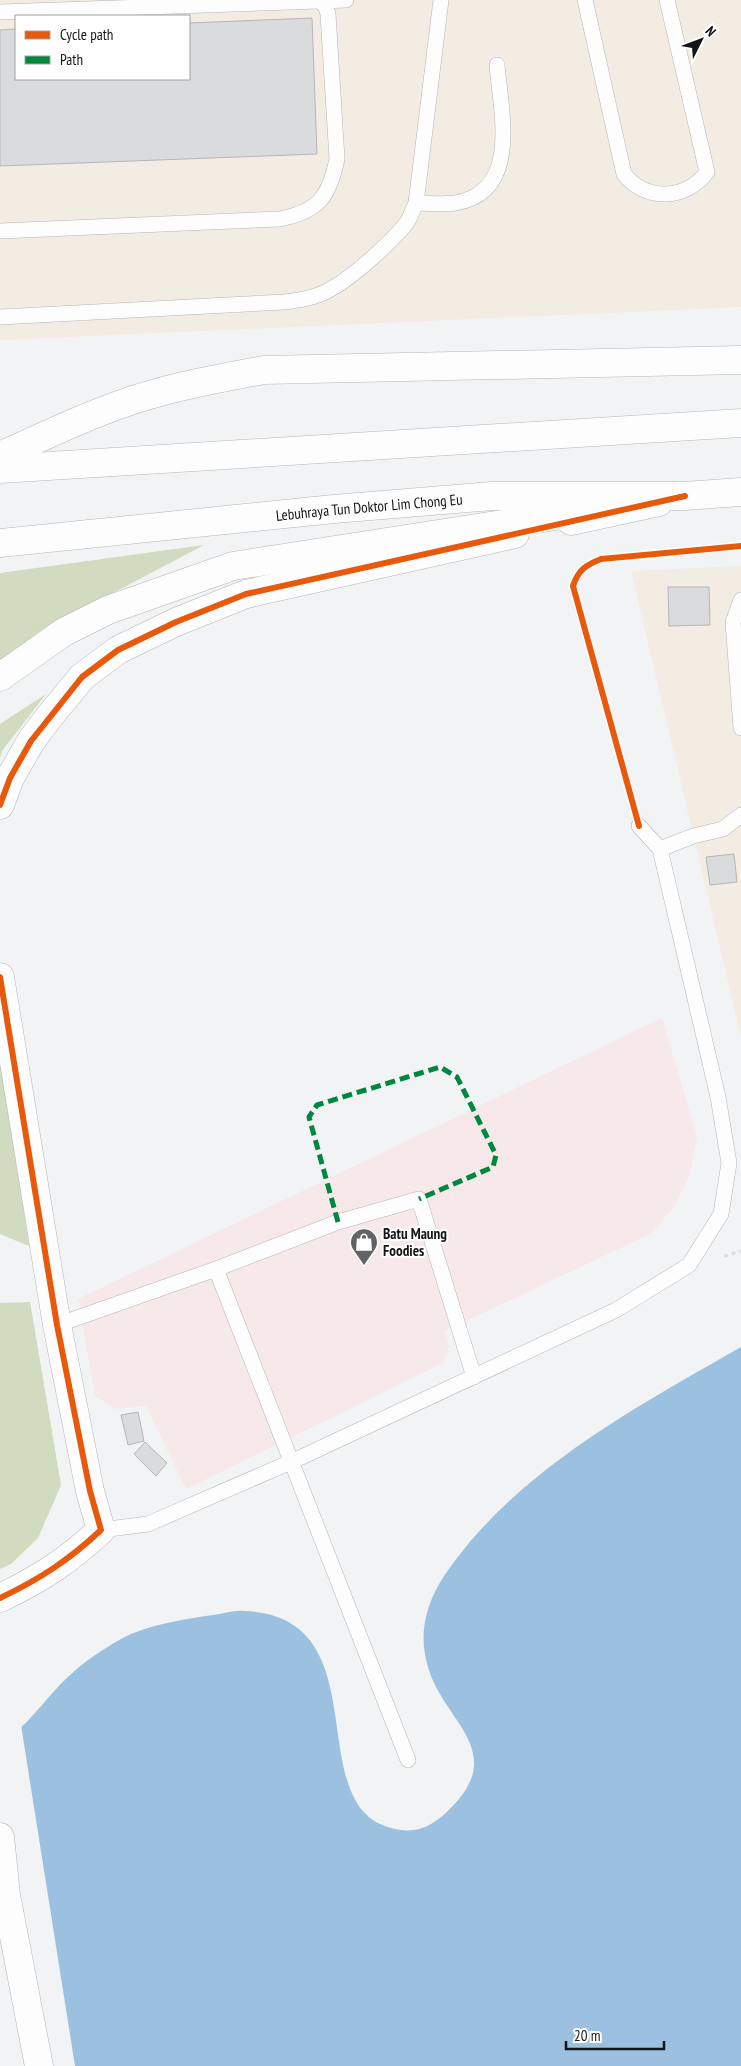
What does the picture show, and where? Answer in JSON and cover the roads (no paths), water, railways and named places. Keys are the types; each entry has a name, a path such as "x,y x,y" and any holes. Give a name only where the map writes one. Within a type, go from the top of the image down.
{"main road":[{"path":"0,456 65,426 133,400 207,380 264,370 741,360"},
{"path":"0,469 741,423"},
{"name":"Lebuhraya Tun Doktor Lim Chong Eu","path":"0,543 334,509 492,496 685,496 741,492"},
{"path":"0,677 64,632 108,610 233,566 685,496"},
{"path":"0,805 10,778 31,741 82,677 118,650 176,622 246,594 685,496"},
{"path":"0,977 57,1325 90,1491 102,1530 76,1554 40,1579 0,1598"},
{"path":"0,1837 6,1895 39,2066"}],"lane":[{"path":"0,12 48,4 321,2 346,0"},
{"path":"0,317 284,302 307,299 329,290 349,277 397,233 408,220 416,203 441,0"},
{"path":"585,0 624,174 632,185 668,195 692,188 706,172 667,0"},
{"path":"0,231 280,218 300,215 320,203 332,182 337,159 328,14 321,2"},
{"path":"416,203 456,203 482,192 500,168 504,140 497,65"},
{"path":"741,600 733,622 741,728"},
{"path":"660,849 693,836 722,829 741,815"},
{"path":"102,1530 148,1524 293,1461 616,1310 690,1266 721,1214 729,1163 718,1097 660,849 639,826"},
{"path":"57,1325 216,1269 338,1222 419,1199 474,1377"},
{"path":"216,1269 293,1461 408,1760"}],"water":[{"path":"741,1347 741,2066 0,2066 12,1735 62,1683 81,1665 108,1647 131,1634 154,1626 190,1618 240,1611 286,1621 312,1643 327,1675 348,1783 362,1810 394,1829 410,1830 426,1827 443,1816 459,1799 469,1783 474,1768 473,1754 469,1741 436,1687 424,1650 427,1613 432,1598 443,1577 486,1524 552,1465 626,1414"}],"place":[{"name":"Batu Maung Foodies","path":"364,1266"}]}
